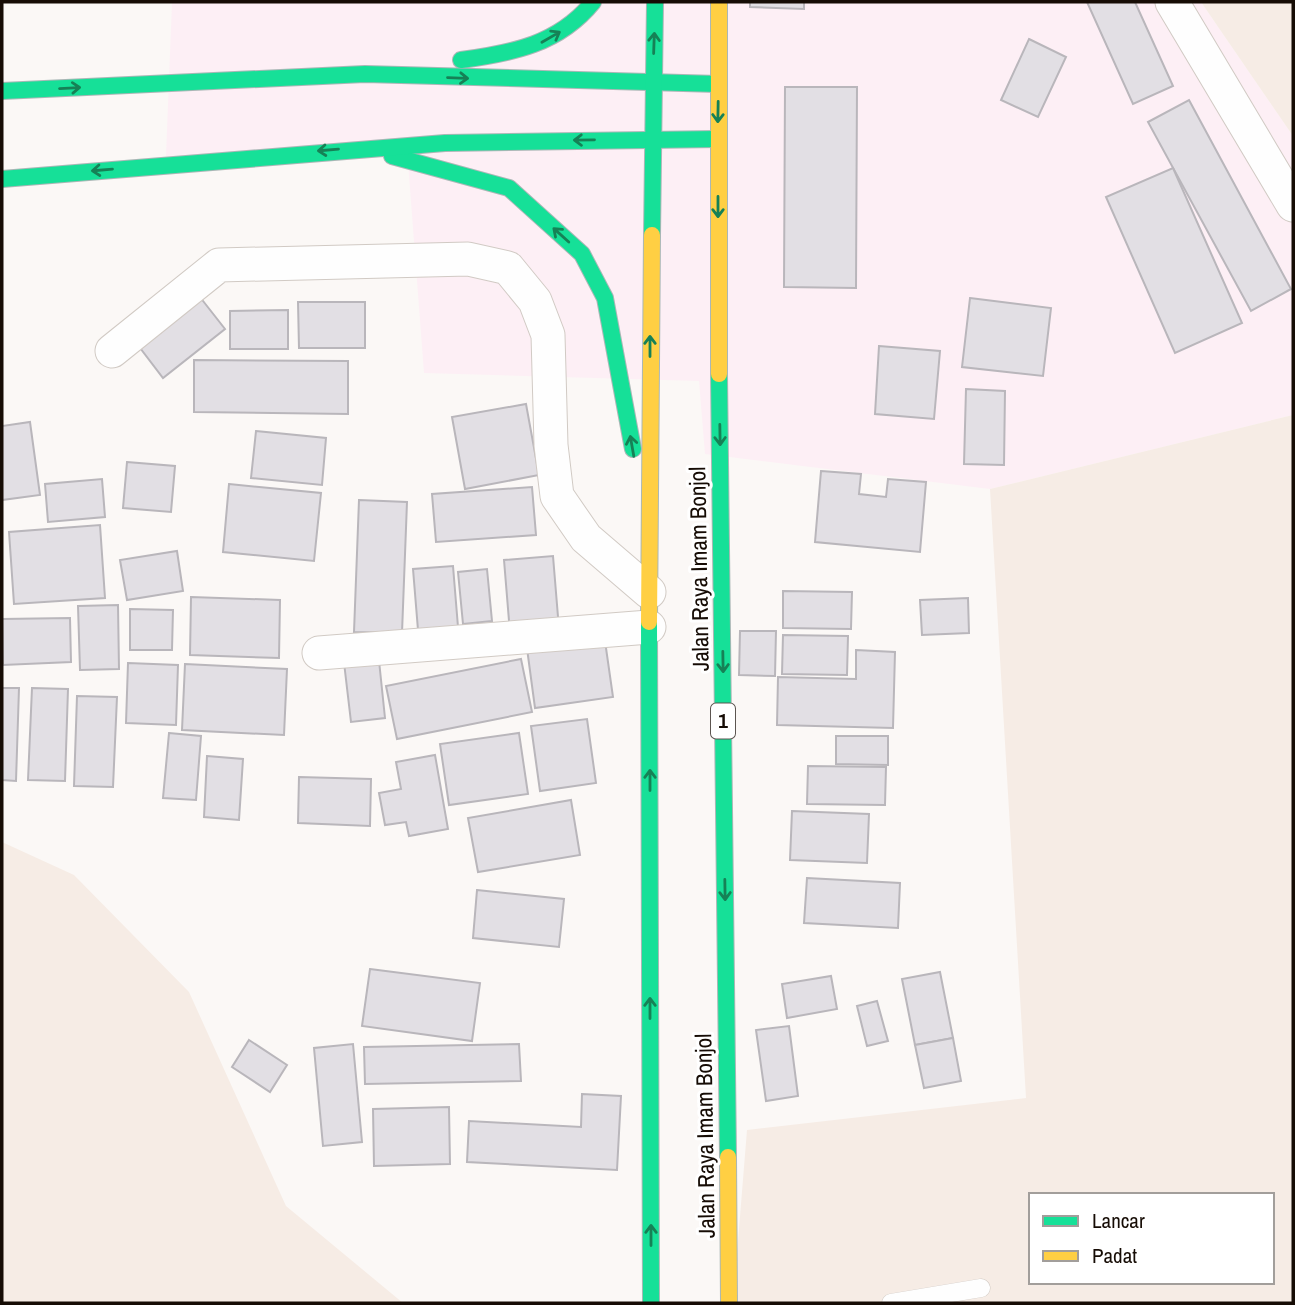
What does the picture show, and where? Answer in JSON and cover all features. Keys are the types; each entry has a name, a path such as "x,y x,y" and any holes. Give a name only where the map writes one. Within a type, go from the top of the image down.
{"highway":[{"path":"365,75 526,51 582,19 593,2"},
{"name":"Jalan Raya Imam Bonjol","path":"652,1303 649,537 652,139 656,2"},
{"name":"Jalan Raya Imam Bonjol","path":"719,2 729,1303"},
{"path":"2,91 365,75 718,84"},
{"path":"2,179 359,148 718,139"},
{"path":"359,148 509,188 582,254 605,298 649,537"}],"street":[{"path":"1172,2 1293,205"},
{"path":"112,351 219,265 468,259 508,268 536,301 548,335 551,445 557,496 586,538 649,592"},
{"path":"319,653 649,627"}],"lane":[{"path":"891,1303 981,1288"}],"shaded area":[{"path":"172,2 1201,2 1293,136 1293,415 990,489 705,454 699,381 424,373 407,149 166,156"},
{"path":"1201,2 1293,2 1293,136"},
{"path":"1293,415 1293,1303 733,1303 747,1130 1026,1098 990,489"},
{"path":"2,842 74,875 189,992 286,1206 403,1303 2,1303"}],"building":[{"path":"750,2 804,2 804,9 750,7"},
{"path":"1087,2 1135,2 1173,86 1133,104"},
{"path":"1029,39 1066,57 1038,117 1001,100"},
{"path":"785,87 857,87 856,288 784,287"},
{"path":"1189,100 1291,289 1251,311 1148,122"},
{"path":"1173,168 1242,323 1175,353 1106,197"},
{"path":"196,292 225,329 163,378 134,340"},
{"path":"970,298 1051,308 1043,376 962,367"},
{"path":"298,302 365,302 365,348 299,348"},
{"path":"288,310 288,349 230,349 230,311"},
{"path":"879,346 940,351 934,419 875,414"},
{"path":"194,360 348,361 348,414 194,412"},
{"path":"966,389 1005,391 1004,465 964,464"},
{"path":"526,404 539,475 465,489 452,417"},
{"path":"30,422 40,495 2,500 2,426"},
{"path":"256,431 326,438 322,485 251,478"},
{"path":"127,462 175,466 171,512 123,508"},
{"path":"821,471 861,474 859,494 886,497 888,479 926,482 920,552 815,542"},
{"path":"102,479 105,517 48,522 45,484"},
{"path":"229,484 321,493 314,561 223,552"},
{"path":"532,487 536,535 436,542 432,494"},
{"path":"359,500 407,502 402,633 354,632"},
{"path":"100,525 105,598 14,604 9,532"},
{"path":"177,551 183,591 127,600 120,560"},
{"path":"553,556 559,629 510,633 504,560"},
{"path":"453,566 458,627 418,630 413,569"},
{"path":"487,569 492,621 463,624 458,572"},
{"path":"783,591 852,592 851,629 783,628"},
{"path":"191,597 280,600 279,658 190,655"},
{"path":"968,598 969,633 922,635 920,600"},
{"path":"118,605 119,669 80,670 78,606"},
{"path":"130,609 173,610 172,650 130,650"},
{"path":"70,618 71,662 3,665 2,619"},
{"path":"740,631 776,631 775,676 739,675"},
{"path":"783,635 848,636 847,675 782,674"},
{"path":"526,641 605,641 613,697 535,708"},
{"path":"856,650 895,652 893,728 777,725 778,677 856,679"},
{"path":"378,651 385,718 351,722 343,654"},
{"path":"521,659 532,712 397,739 386,686"},
{"path":"128,663 178,665 176,725 126,723"},
{"path":"185,664 287,669 284,735 182,730"},
{"path":"2,688 19,688 16,781 2,780"},
{"path":"32,688 68,689 65,781 28,780"},
{"path":"77,696 117,697 113,787 74,786"},
{"path":"587,719 596,783 540,791 531,726"},
{"path":"169,733 201,736 196,800 163,798"},
{"path":"519,733 528,794 449,805 440,744"},
{"path":"836,736 888,736 888,765 836,764"},
{"path":"435,755 448,829 409,836 406,822 385,825 379,793 401,789 396,762"},
{"path":"207,756 243,759 239,820 204,817"},
{"path":"808,766 886,767 885,805 807,804"},
{"path":"299,777 371,779 370,826 298,823"},
{"path":"571,800 580,855 478,872 468,818"},
{"path":"792,811 869,814 867,863 790,860"},
{"path":"807,878 900,883 898,928 804,923"},
{"path":"477,890 564,899 559,947 473,938"},
{"path":"370,969 480,983 472,1041 362,1026"},
{"path":"940,972 953,1038 915,1045 902,979"},
{"path":"831,976 837,1009 787,1018 782,984"},
{"path":"877,1001 888,1041 867,1046 857,1006"},
{"path":"789,1026 798,1096 766,1101 756,1030"},
{"path":"953,1038 961,1081 924,1088 915,1045"},
{"path":"249,1040 287,1065 270,1092 232,1067"},
{"path":"353,1044 362,1142 323,1146 314,1048"},
{"path":"519,1044 521,1081 365,1084 364,1047"},
{"path":"582,1094 621,1096 617,1170 467,1162 469,1121 581,1127"},
{"path":"449,1107 450,1164 374,1166 373,1109"}],"traffic: fast":[{"path":"461,60 517,50 550,37 580,16 593,2"},
{"path":"652,235 655,2"},
{"path":"2,91 365,74 718,84"},
{"path":"2,179 445,143 718,139"},
{"path":"392,156 509,188 582,254 605,298 633,449"},
{"path":"719,374 728,1157"},
{"path":"649,622 651,1303"}],"traffic: slow":[{"path":"719,2 719,374"},
{"path":"649,622 652,235"},
{"path":"728,1157 729,1303"}]}
